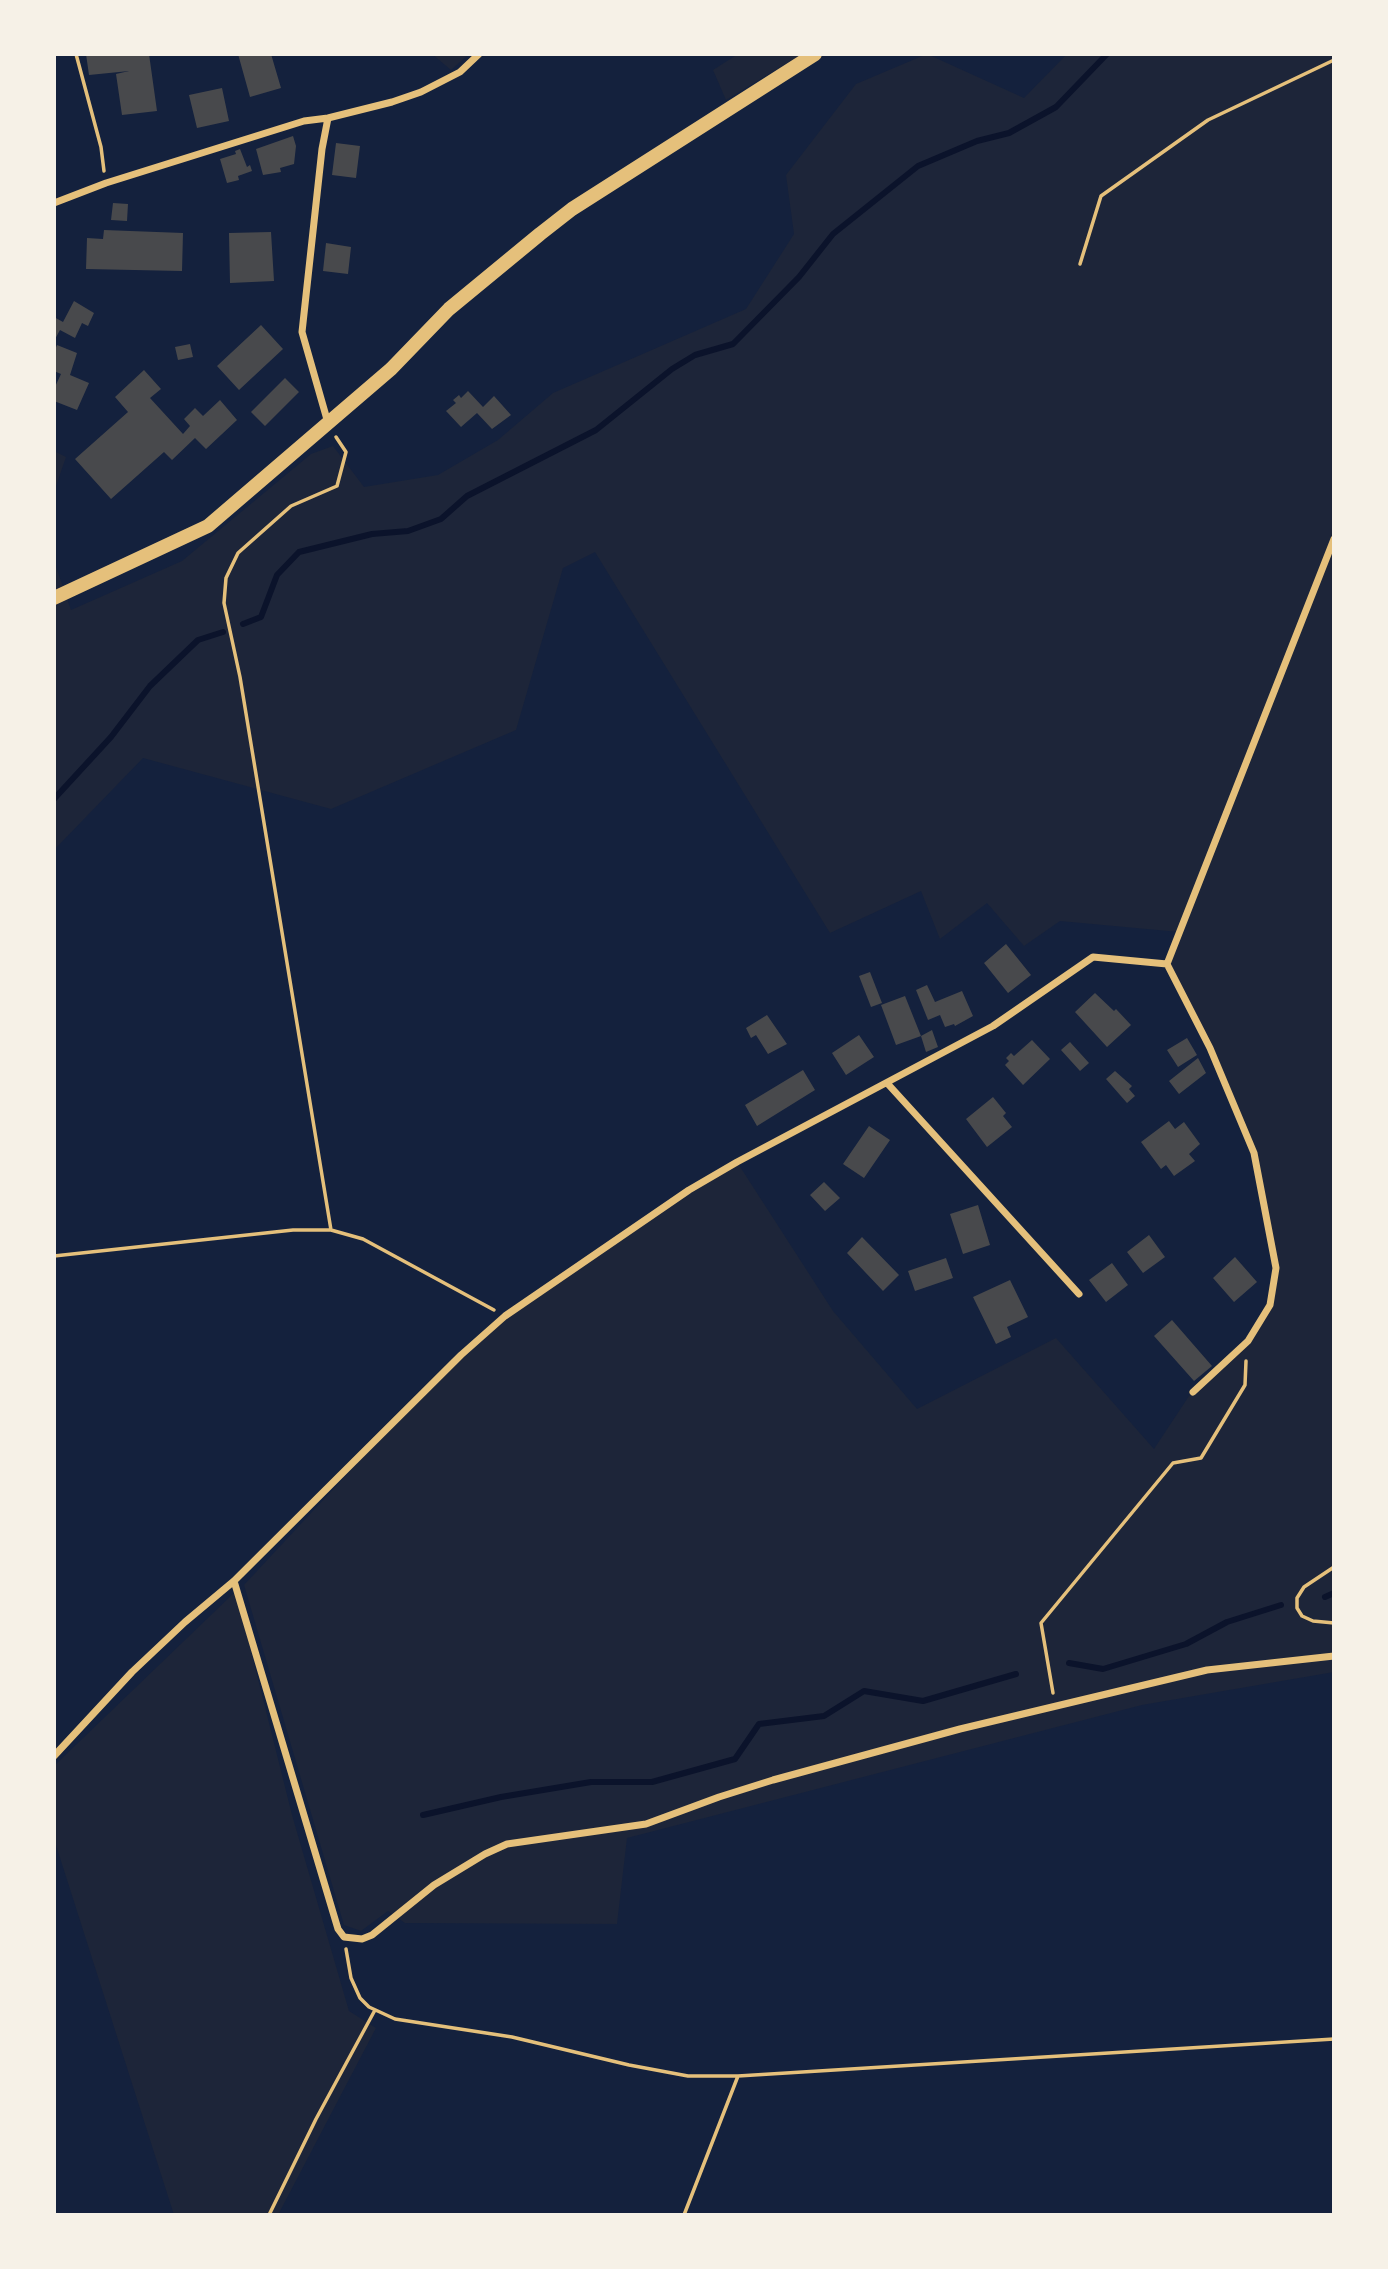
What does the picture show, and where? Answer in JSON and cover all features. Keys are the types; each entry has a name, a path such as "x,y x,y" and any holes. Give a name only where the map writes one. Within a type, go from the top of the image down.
{"main road":[{"path":"54,598 208,526 391,369 449,309 572,209 815,54"}],"street":[{"path":"54,202 304,121 393,102 421,92 460,72 479,54"},
{"path":"328,118 322,149 302,332 328,424"},
{"path":"1193,1392 1248,1341 1270,1305 1276,1268 1254,1153 1210,1048 1167,964 1334,539"},
{"path":"54,1756 132,1672 234,1581 461,1355 505,1316 689,1190 737,1161 993,1026 1093,957 1167,964"},
{"path":"887,1083 1079,1294"},
{"path":"234,1581 338,1929 344,1937 362,1939 372,1935 434,1885 507,1844 646,1824 773,1780 960,1729 1207,1670 1334,1656"}],"path":[{"path":"76,54 101,147 106,183"},
{"path":"1080,264 1101,196 1208,120 1334,60"},
{"path":"328,424 346,453 337,486 291,506 238,553 226,578 224,603 240,677 331,1230"},
{"path":"54,1256 293,1230 331,1230 363,1239 505,1316"},
{"path":"1055,1705 1041,1623 1173,1463 1201,1458 1245,1385 1248,1341"},
{"path":"1334,1567 1304,1587 1297,1598 1297,1608 1302,1616 1313,1621 1334,1623"},
{"path":"344,1937 351,1978 360,1997 375,2010 395,2019 512,2037 688,2076 738,2076 1334,2039"},
{"path":"269,2215 316,2119 375,2010"},
{"path":"684,2215 738,2076"}],"shaded area":[{"path":"432,54 469,54 451,70"},
{"path":"738,54 802,54 726,100 713,70"},
{"path":"927,54 1024,98 1067,54 1334,54 1334,1672 1142,1705 627,1838 617,1924 405,1923 388,1911 361,1931 344,1925 244,1585 419,1397 483,1334 737,1162 833,1311 917,1409 1056,1338 1154,1449 1189,1396 1248,1341 1270,1305 1276,1268 1254,1153 1210,1048 1167,964 1179,932 1060,921 1024,946 987,903 940,939 921,891 830,933 595,552 563,568 516,730 331,809 143,758 54,850 54,561 71,610 182,561 311,454 333,446 364,487 438,475 498,440 553,393 746,309 794,234 786,175 856,84"},
{"path":"54,451 66,457 54,492"},
{"path":"236,1591 292,1815 349,2011 376,2028 278,2215 174,2215 54,1839 54,1766"}],"building":[{"path":"86,54 149,54 157,111 122,115 116,74 129,71 89,75"},
{"path":"238,54 271,54 281,88 250,97"},
{"path":"222,88 229,121 197,128 189,95"},
{"path":"293,136 296,146 294,164 280,168 281,172 263,175 256,149"},
{"path":"336,143 360,146 356,178 332,175"},
{"path":"240,149 247,167 250,165 252,171 238,176 239,180 227,183 220,159 236,154 235,151"},
{"path":"113,203 128,204 127,221 111,220"},
{"path":"104,230 183,233 182,271 86,269 87,238 103,239"},
{"path":"271,232 274,281 230,283 229,233"},
{"path":"326,243 351,247 348,274 323,271"},
{"path":"74,301 94,313 88,326 82,323 75,338 60,330 54,341 54,317 63,322"},
{"path":"261,325 283,349 239,390 217,366"},
{"path":"190,344 193,357 178,360 175,347"},
{"path":"57,345 77,353 70,375 89,383 77,410 54,401 54,389 61,374 54,371 54,352"},
{"path":"144,370 161,389 150,398 183,434 190,426 184,419 195,408 203,416 220,400 237,420 206,449 195,438 172,460 164,452 111,499 75,459 128,412 115,397"},
{"path":"285,378 299,392 265,426 251,412"},
{"path":"468,391 483,407 494,396 511,415 492,429 477,413 461,427 446,411 456,403 453,400 459,395 461,398"},
{"path":"1006,944 1031,975 1008,993 984,963"},
{"path":"870,972 882,1003 871,1007 859,976"},
{"path":"927,985 935,1002 962,991 973,1016 955,1026 945,1027 940,1015 928,1020 916,990"},
{"path":"1095,993 1131,1025 1107,1047 1075,1012"},
{"path":"905,996 921,1036 896,1045 881,1005"},
{"path":"767,1015 787,1044 768,1054 756,1035 751,1038 746,1028"},
{"path":"932,1030 938,1047 926,1052 921,1036"},
{"path":"859,1035 874,1057 846,1075 832,1053"},
{"path":"1187,1038 1197,1055 1178,1067 1167,1050"},
{"path":"1032,1040 1050,1059 1023,1085 1005,1065 1009,1061 1006,1058 1011,1053 1014,1056"},
{"path":"1070,1042 1089,1063 1080,1071 1061,1050"},
{"path":"1198,1058 1206,1073 1179,1094 1169,1081"},
{"path":"803,1070 815,1090 757,1126 745,1105"},
{"path":"1115,1071 1132,1086 1129,1089 1135,1096 1127,1103 1106,1079"},
{"path":"993,1097 1006,1113 1003,1116 1012,1127 987,1147 966,1119"},
{"path":"1169,1121 1175,1129 1184,1122 1200,1144 1189,1154 1195,1161 1174,1176 1166,1165 1161,1169 1141,1142"},
{"path":"869,1126 890,1140 864,1178 843,1164"},
{"path":"824,1182 840,1198 825,1211 810,1195"},
{"path":"978,1205 990,1245 963,1254 950,1214"},
{"path":"1149,1235 1165,1257 1143,1273 1127,1252"},
{"path":"862,1237 899,1275 883,1291 847,1253"},
{"path":"1235,1257 1257,1282 1234,1302 1213,1278"},
{"path":"946,1258 953,1278 915,1291 908,1271"},
{"path":"1112,1263 1128,1285 1106,1302 1089,1280"},
{"path":"1010,1280 1028,1317 1007,1327 1011,1337 996,1344 973,1297"},
{"path":"1172,1320 1212,1366 1194,1381 1154,1336"}],"waterway":[{"path":"243,624 261,617 277,575 299,552 372,534 408,531 441,519 467,496 596,430 672,369 695,355 733,344 799,277 833,234 918,166 977,141 1009,133 1056,107 1107,54"},
{"path":"54,799 111,737 150,686 198,640 223,632"},
{"path":"1325,1597 1334,1593"},
{"path":"1069,1663 1103,1669 1186,1644 1227,1622 1281,1605"},
{"path":"423,1815 501,1797 591,1782 652,1782 735,1759 759,1724 824,1716 864,1691 923,1701 1016,1674"}]}
